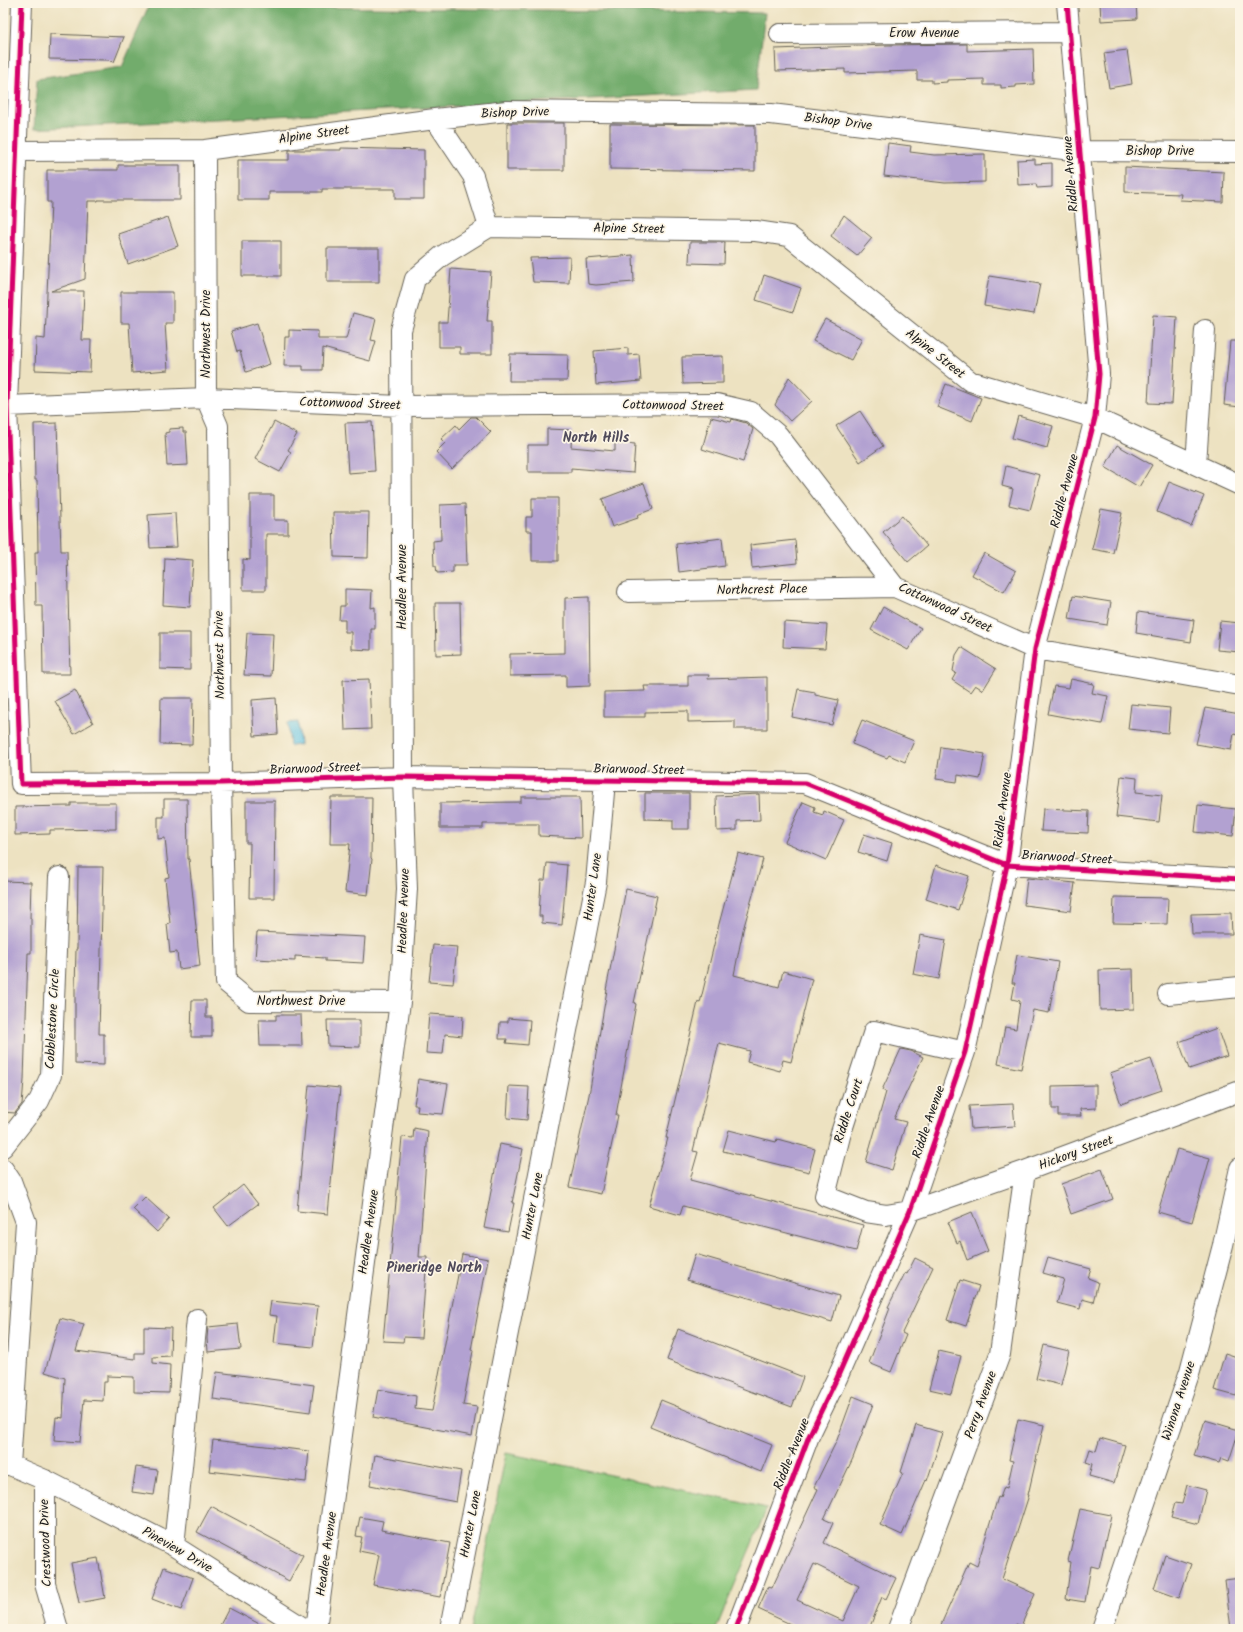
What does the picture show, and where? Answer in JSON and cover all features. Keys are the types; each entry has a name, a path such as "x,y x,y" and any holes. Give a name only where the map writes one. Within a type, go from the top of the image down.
{"street":[{"path":"7,406 22,3"},
{"name":"Riddle Avenue","path":"736,1629 809,1436 837,1378 910,1211 965,1052 1007,866 1034,649 1095,418 1099,374 1067,3"},
{"name":"Erow Avenue","path":"780,34 1069,32"},
{"name":"Bishop Drive","path":"435,119 507,111 771,114 1080,151 1240,152"},
{"path":"435,119 473,176 489,227"},
{"name":"Alpine Street","path":"17,151 205,150 435,119"},
{"name":"Northwest Drive","path":"205,150 206,398 218,426 221,783 226,982 249,1001 400,1002"},
{"name":"Alpine Street","path":"489,227 756,231 789,236 970,381 1095,418 1240,485"},
{"name":"Headlee Avenue","path":"316,1629 400,1002 407,889 403,777 401,330 415,280 442,256 489,227"},
{"path":"1196,464 1205,330"},
{"name":"Cottonwood Street","path":"7,406 206,398 401,406 717,404 751,412 778,435 895,587 1034,649 1240,685"},
{"name":"Briarwood Street","path":"7,406 21,784 221,783 403,777 805,783 1007,866 1240,879"},
{"name":"Northcrest Place","path":"628,592 895,587"},
{"name":"Hunter Lane","path":"450,1629 596,882 605,781"},
{"name":"Cobblestone Circle","path":"3,1147 39,1101 51,1075 59,877"},
{"path":"1168,994 1240,987"},
{"name":"Riddle Court","path":"910,1211 886,1215 866,1212 825,1196 840,1136 874,1031 965,1052"},
{"name":"Hickory Street","path":"910,1211 1026,1171 1240,1091"},
{"name":"Winona Avenue","path":"1102,1629 1232,1246 1240,1168"},
{"path":"3,1169 11,1181 26,1222 7,1465"},
{"name":"Perry Avenue","path":"898,1629 1000,1354 1026,1171"},
{"path":"174,1546 197,1319"},
{"name":"Pineview Drive","path":"7,1465 45,1480 174,1546 305,1629"},
{"name":"Crestwood Drive","path":"45,1480 45,1584 58,1629"}],"green space":[{"path":"149,5 765,13 756,90 34,129 37,79 122,67"},
{"path":"506,1453 767,1508 716,1629 471,1629"}],"water":[{"path":"298,722 300,745 290,746 288,723"}],"building":[{"path":"1100,3 1136,3 1137,19 1101,21"},
{"path":"50,34 124,37 114,62 108,60 49,59"},
{"path":"967,44 967,51 1033,49 1034,84 1001,88 1001,85 984,85 984,79 947,80 947,82 932,83 932,80 917,80 917,71 845,73 845,69 776,71 775,49"},
{"path":"1127,50 1132,84 1109,88 1104,53"},
{"path":"507,123 564,123 564,170 507,170"},
{"path":"610,124 755,125 755,171 610,169"},
{"path":"888,143 911,146 910,152 934,155 985,154 985,182 945,183 884,176"},
{"path":"341,148 424,150 424,199 395,199 395,189 322,189 322,192 269,192 269,200 238,200 238,160 289,160 289,150 341,150"},
{"path":"1035,159 1035,164 1052,163 1052,187 1037,188 1036,184 1018,185 1017,160"},
{"path":"118,165 180,165 180,200 88,201 85,279 51,291 84,291 82,340 91,340 90,372 35,370 36,338 45,339 51,202 47,202 47,170 118,170"},
{"path":"1125,167 1224,172 1223,202 1180,200 1181,194 1125,192"},
{"path":"844,215 872,238 857,256 831,236"},
{"path":"168,217 178,246 128,264 118,234"},
{"path":"242,241 281,241 281,276 242,276"},
{"path":"690,242 725,242 724,264 689,263"},
{"path":"327,248 379,248 379,282 327,282"},
{"path":"633,255 634,282 596,285 588,284 586,259"},
{"path":"570,257 569,283 533,282 530,258"},
{"path":"451,269 491,272 487,321 492,321 492,354 460,354 460,347 439,347 439,322 447,322"},
{"path":"764,275 801,288 793,312 756,300"},
{"path":"989,276 1040,284 1034,314 984,306"},
{"path":"121,292 173,292 173,323 165,323 168,370 132,373 129,323 121,323"},
{"path":"353,313 376,319 371,340 376,341 370,361 323,348 322,370 303,370 303,366 284,366 285,337 289,337 289,330 318,331 318,339 346,339"},
{"path":"1153,315 1177,317 1172,404 1148,403"},
{"path":"825,319 862,339 851,360 813,341"},
{"path":"257,323 270,364 246,372 240,351 237,352 231,331"},
{"path":"1230,341 1240,341 1240,407 1224,405"},
{"path":"628,348 628,355 639,354 641,381 596,385 594,351"},
{"path":"510,354 568,355 567,381 509,381"},
{"path":"723,356 723,383 683,384 682,357"},
{"path":"789,377 812,401 790,421 775,405"},
{"path":"946,384 981,398 972,421 937,407"},
{"path":"860,411 883,446 860,462 836,426"},
{"path":"1018,416 1053,426 1047,448 1012,438"},
{"path":"471,417 476,417 491,432 452,469 436,452 445,443 441,439 456,425 459,429"},
{"path":"711,417 731,422 732,419 746,423 753,429 743,462 702,449"},
{"path":"274,422 297,434 288,450 291,452 280,472 255,459"},
{"path":"372,422 375,471 348,473 345,423"},
{"path":"57,423 61,551 67,551 70,674 43,674 42,606 36,606 35,552 38,552 37,480 35,480 34,424"},
{"path":"183,428 183,432 186,432 188,465 167,466 165,433 169,432 169,429"},
{"path":"547,429 572,430 571,447 615,451 615,442 635,444 633,473 571,468 571,472 528,472 528,445 547,445"},
{"path":"1117,445 1152,465 1139,487 1105,467"},
{"path":"1006,466 1040,475 1030,510 1009,505 1013,489 1002,486"},
{"path":"1169,482 1204,496 1191,526 1157,512"},
{"path":"644,483 653,509 637,515 638,518 612,527 602,499"},
{"path":"250,495 274,495 274,520 288,520 288,534 266,534 266,590 243,590 243,559 250,560"},
{"path":"532,498 558,498 558,561 532,561 532,531 526,531 526,517 532,517"},
{"path":"465,504 467,565 453,565 453,572 437,573 436,566 434,566 433,541 441,540 440,505"},
{"path":"1101,509 1122,513 1113,553 1092,549"},
{"path":"333,512 369,512 368,558 334,557"},
{"path":"175,513 177,547 150,548 148,515"},
{"path":"902,516 927,546 908,562 883,532"},
{"path":"722,538 725,566 679,572 676,544"},
{"path":"795,540 797,563 752,568 750,545"},
{"path":"984,553 1016,571 1004,592 972,575"},
{"path":"165,558 193,560 190,607 163,605"},
{"path":"345,589 372,590 371,608 375,607 375,629 371,629 371,650 351,649 351,632 345,632 345,620 339,620 340,606 345,606"},
{"path":"1073,596 1111,602 1107,625 1069,619"},
{"path":"589,597 590,686 566,687 566,675 510,676 510,654 565,653 565,598"},
{"path":"435,603 460,603 461,654 436,655"},
{"path":"883,607 921,628 908,650 871,630"},
{"path":"1138,612 1194,620 1191,642 1136,633"},
{"path":"1220,621 1240,623 1240,652 1217,650"},
{"path":"784,622 827,625 825,649 783,647"},
{"path":"160,633 190,633 190,670 160,669"},
{"path":"247,633 273,634 271,676 244,675"},
{"path":"961,647 996,669 983,690 975,685 970,692 952,680 956,673 953,671 956,655"},
{"path":"688,675 709,675 708,679 767,677 767,729 735,729 735,721 688,722 688,711 645,712 645,717 604,717 604,692 645,691 644,686 688,686"},
{"path":"369,679 371,729 345,730 343,680"},
{"path":"1071,679 1094,684 1092,693 1108,696 1102,724 1048,714 1054,686 1069,688"},
{"path":"798,689 815,692 815,695 838,700 832,725 792,717"},
{"path":"75,690 93,723 74,734 55,701"},
{"path":"161,698 193,698 192,745 160,744"},
{"path":"276,698 278,734 254,736 252,700"},
{"path":"1131,704 1170,708 1168,733 1128,729"},
{"path":"1205,708 1240,714 1238,735 1234,734 1231,750 1196,744"},
{"path":"862,720 914,741 905,762 889,755 887,758 852,744"},
{"path":"941,747 985,754 980,779 958,775 957,782 936,779"},
{"path":"1121,776 1137,778 1136,792 1162,795 1159,822 1116,817"},
{"path":"645,793 689,793 689,829 673,829 673,820 645,819"},
{"path":"759,794 760,820 737,821 737,830 717,831 716,796"},
{"path":"331,797 372,797 372,859 368,895 345,892 350,844 330,844"},
{"path":"521,797 580,797 581,838 539,836 539,824 483,824 483,828 440,828 440,803 521,802"},
{"path":"164,799 187,799 188,859 200,966 179,969 177,952 170,953 167,924 170,923 165,878 169,877 165,838 158,839 158,817 164,817"},
{"path":"246,801 275,801 274,898 249,898 250,843 246,843"},
{"path":"803,802 815,807 814,812 823,815 824,811 844,820 826,860 785,842"},
{"path":"71,803 116,803 116,829 50,830 50,834 15,835 15,807 71,806"},
{"path":"1198,805 1236,809 1233,836 1195,832"},
{"path":"1043,809 1089,811 1088,833 1041,831"},
{"path":"864,834 892,843 887,861 858,852"},
{"path":"738,853 763,859 743,930 734,975 779,987 783,971 812,979 791,1062 783,1060 780,1071 747,1062 750,1051 719,1043 693,1151 698,1152 690,1180 863,1225 856,1251 683,1206 680,1215 649,1206 668,1138 666,1138 698,1002 700,1003"},
{"path":"547,863 567,865 562,925 542,923 542,916 539,916 541,880 545,880"},
{"path":"936,865 969,876 958,910 926,899"},
{"path":"78,867 103,867 99,1034 104,1034 104,1065 75,1064"},
{"path":"1027,878 1075,883 1071,911 1024,905"},
{"path":"3,881 31,882 31,953 28,953 24,1080 22,1104 15,1113 3,1112"},
{"path":"626,889 657,896 634,1003 636,1004 616,1115 618,1115 601,1194 569,1187 589,1095 606,990"},
{"path":"1114,897 1168,898 1167,924 1113,923"},
{"path":"1231,913 1232,934 1192,934 1191,914"},
{"path":"257,932 365,937 363,963 325,961 325,958 295,956 295,961 255,959"},
{"path":"920,935 946,940 939,979 913,974"},
{"path":"433,945 457,947 453,984 429,982"},
{"path":"1017,955 1058,962 1049,1013 1033,1010 1021,1069 998,1064 1005,1027 1016,1029 1020,1001 1012,999 1015,983 1012,983"},
{"path":"1133,969 1134,1009 1100,1010 1099,970"},
{"path":"192,1000 206,1000 206,1017 212,1017 212,1037 191,1037"},
{"path":"429,1014 463,1016 462,1036 445,1034 443,1054 426,1053"},
{"path":"276,1015 301,1015 302,1046 260,1046 259,1020 276,1020"},
{"path":"508,1018 530,1020 528,1045 506,1043 507,1039 499,1039 500,1022 508,1022"},
{"path":"327,1020 360,1020 360,1047 328,1046"},
{"path":"1217,1028 1227,1056 1189,1069 1179,1042"},
{"path":"901,1049 911,1051 923,1057 894,1119 906,1122 892,1170 866,1162 886,1092 882,1090"},
{"path":"1151,1059 1162,1090 1121,1104 1110,1073"},
{"path":"418,1079 448,1084 443,1114 417,1112 418,1105 414,1105"},
{"path":"309,1085 340,1088 328,1214 297,1211"},
{"path":"1096,1085 1096,1108 1080,1109 1081,1116 1058,1116 1058,1109 1052,1109 1052,1086"},
{"path":"509,1086 529,1087 527,1120 507,1118"},
{"path":"1013,1104 1015,1126 971,1129 969,1106"},
{"path":"414,1128 428,1131 419,1257 427,1257 421,1338 404,1337 403,1342 383,1341 402,1137 413,1138"},
{"path":"729,1130 776,1142 777,1139 815,1149 809,1172 723,1151"},
{"path":"500,1144 523,1149 512,1203 514,1203 508,1232 484,1228"},
{"path":"1177,1149 1210,1158 1192,1222 1158,1212"},
{"path":"1102,1169 1113,1199 1071,1214 1061,1184"},
{"path":"243,1185 258,1204 228,1226 214,1208"},
{"path":"145,1197 169,1219 157,1232 133,1209"},
{"path":"972,1212 988,1251 967,1260 960,1241 957,1243 948,1222"},
{"path":"462,1254 488,1259 471,1350 473,1351 463,1405 477,1407 472,1436 373,1417 378,1389 416,1396 415,1409 432,1411"},
{"path":"695,1254 839,1296 832,1322 687,1280"},
{"path":"1048,1257 1091,1269 1088,1278 1098,1282 1093,1302 1082,1299 1080,1309 1057,1303 1064,1279 1043,1273"},
{"path":"915,1258 933,1267 902,1333 906,1335 891,1372 869,1363 890,1308 888,1307 905,1273 907,1274"},
{"path":"960,1280 979,1286 966,1326 947,1320"},
{"path":"271,1301 318,1306 313,1347 274,1343 277,1316 269,1315"},
{"path":"60,1318 84,1324 76,1351 135,1359 135,1353 144,1353 144,1327 171,1328 170,1356 153,1357 153,1363 170,1365 169,1393 134,1392 134,1377 107,1376 107,1382 104,1382 103,1401 84,1400 80,1442 54,1440 56,1417 63,1418 65,1378 45,1372"},
{"path":"238,1324 241,1349 208,1352 208,1327"},
{"path":"678,1329 803,1377 792,1407 667,1360"},
{"path":"1044,1345 1069,1351 1061,1385 1036,1379"},
{"path":"939,1351 961,1356 951,1394 929,1389"},
{"path":"1225,1353 1240,1358 1240,1384 1236,1396 1214,1390"},
{"path":"217,1372 314,1385 310,1412 213,1399"},
{"path":"853,1396 873,1404 853,1458 824,1519 833,1523 824,1543 896,1578 886,1599 882,1597 869,1629 801,1629 758,1609 768,1587 772,1588 818,1489 814,1487 837,1440","holes":["814,1564 859,1586 843,1621 797,1600"]},
{"path":"661,1400 772,1445 761,1472 650,1427"},
{"path":"1018,1419 1044,1425 1029,1495 1002,1579 1035,1594 1021,1626 1016,1624 1014,1629 939,1629 969,1562 977,1566 998,1497 1000,1498 1004,1487 1007,1488 1013,1461 1009,1460"},
{"path":"1205,1420 1239,1430 1229,1461 1221,1458 1219,1463 1194,1456"},
{"path":"916,1425 943,1433 927,1481 926,1480 902,1535 880,1525 903,1473 901,1472"},
{"path":"1100,1438 1125,1445 1114,1483 1089,1476 1092,1464 1086,1462 1090,1449 1096,1451"},
{"path":"213,1440 309,1451 306,1482 209,1471"},
{"path":"375,1455 461,1471 456,1502 370,1485"},
{"path":"136,1467 158,1470 154,1495 132,1492"},
{"path":"1187,1485 1206,1490 1198,1524 1171,1517 1175,1503 1182,1504"},
{"path":"211,1506 303,1555 289,1581 197,1532"},
{"path":"1080,1509 1111,1515 1099,1568 1091,1566 1085,1602 1066,1599 1071,1562 1068,1561"},
{"path":"360,1517 383,1521 381,1530 450,1543 440,1597 373,1585 379,1555 359,1551 362,1537 356,1536"},
{"path":"1165,1555 1191,1564 1179,1598 1154,1589"},
{"path":"98,1558 105,1598 79,1603 71,1563"},
{"path":"164,1567 193,1578 181,1610 152,1599"},
{"path":"1240,1578 1240,1629 1231,1629 1225,1580"},
{"path":"229,1608 269,1629 218,1629"}],"cycle path":[{"path":"22,3 7,406 21,784 221,783 403,777 805,783 1007,865 1240,879"},
{"path":"736,1629 809,1436 837,1378 910,1211 965,1052 1007,865 1035,649 1095,418 1099,374 1067,3"}],"district":[{"name":"North Hills","path":"596,438"},
{"name":"Pineridge North","path":"434,1268"}]}
